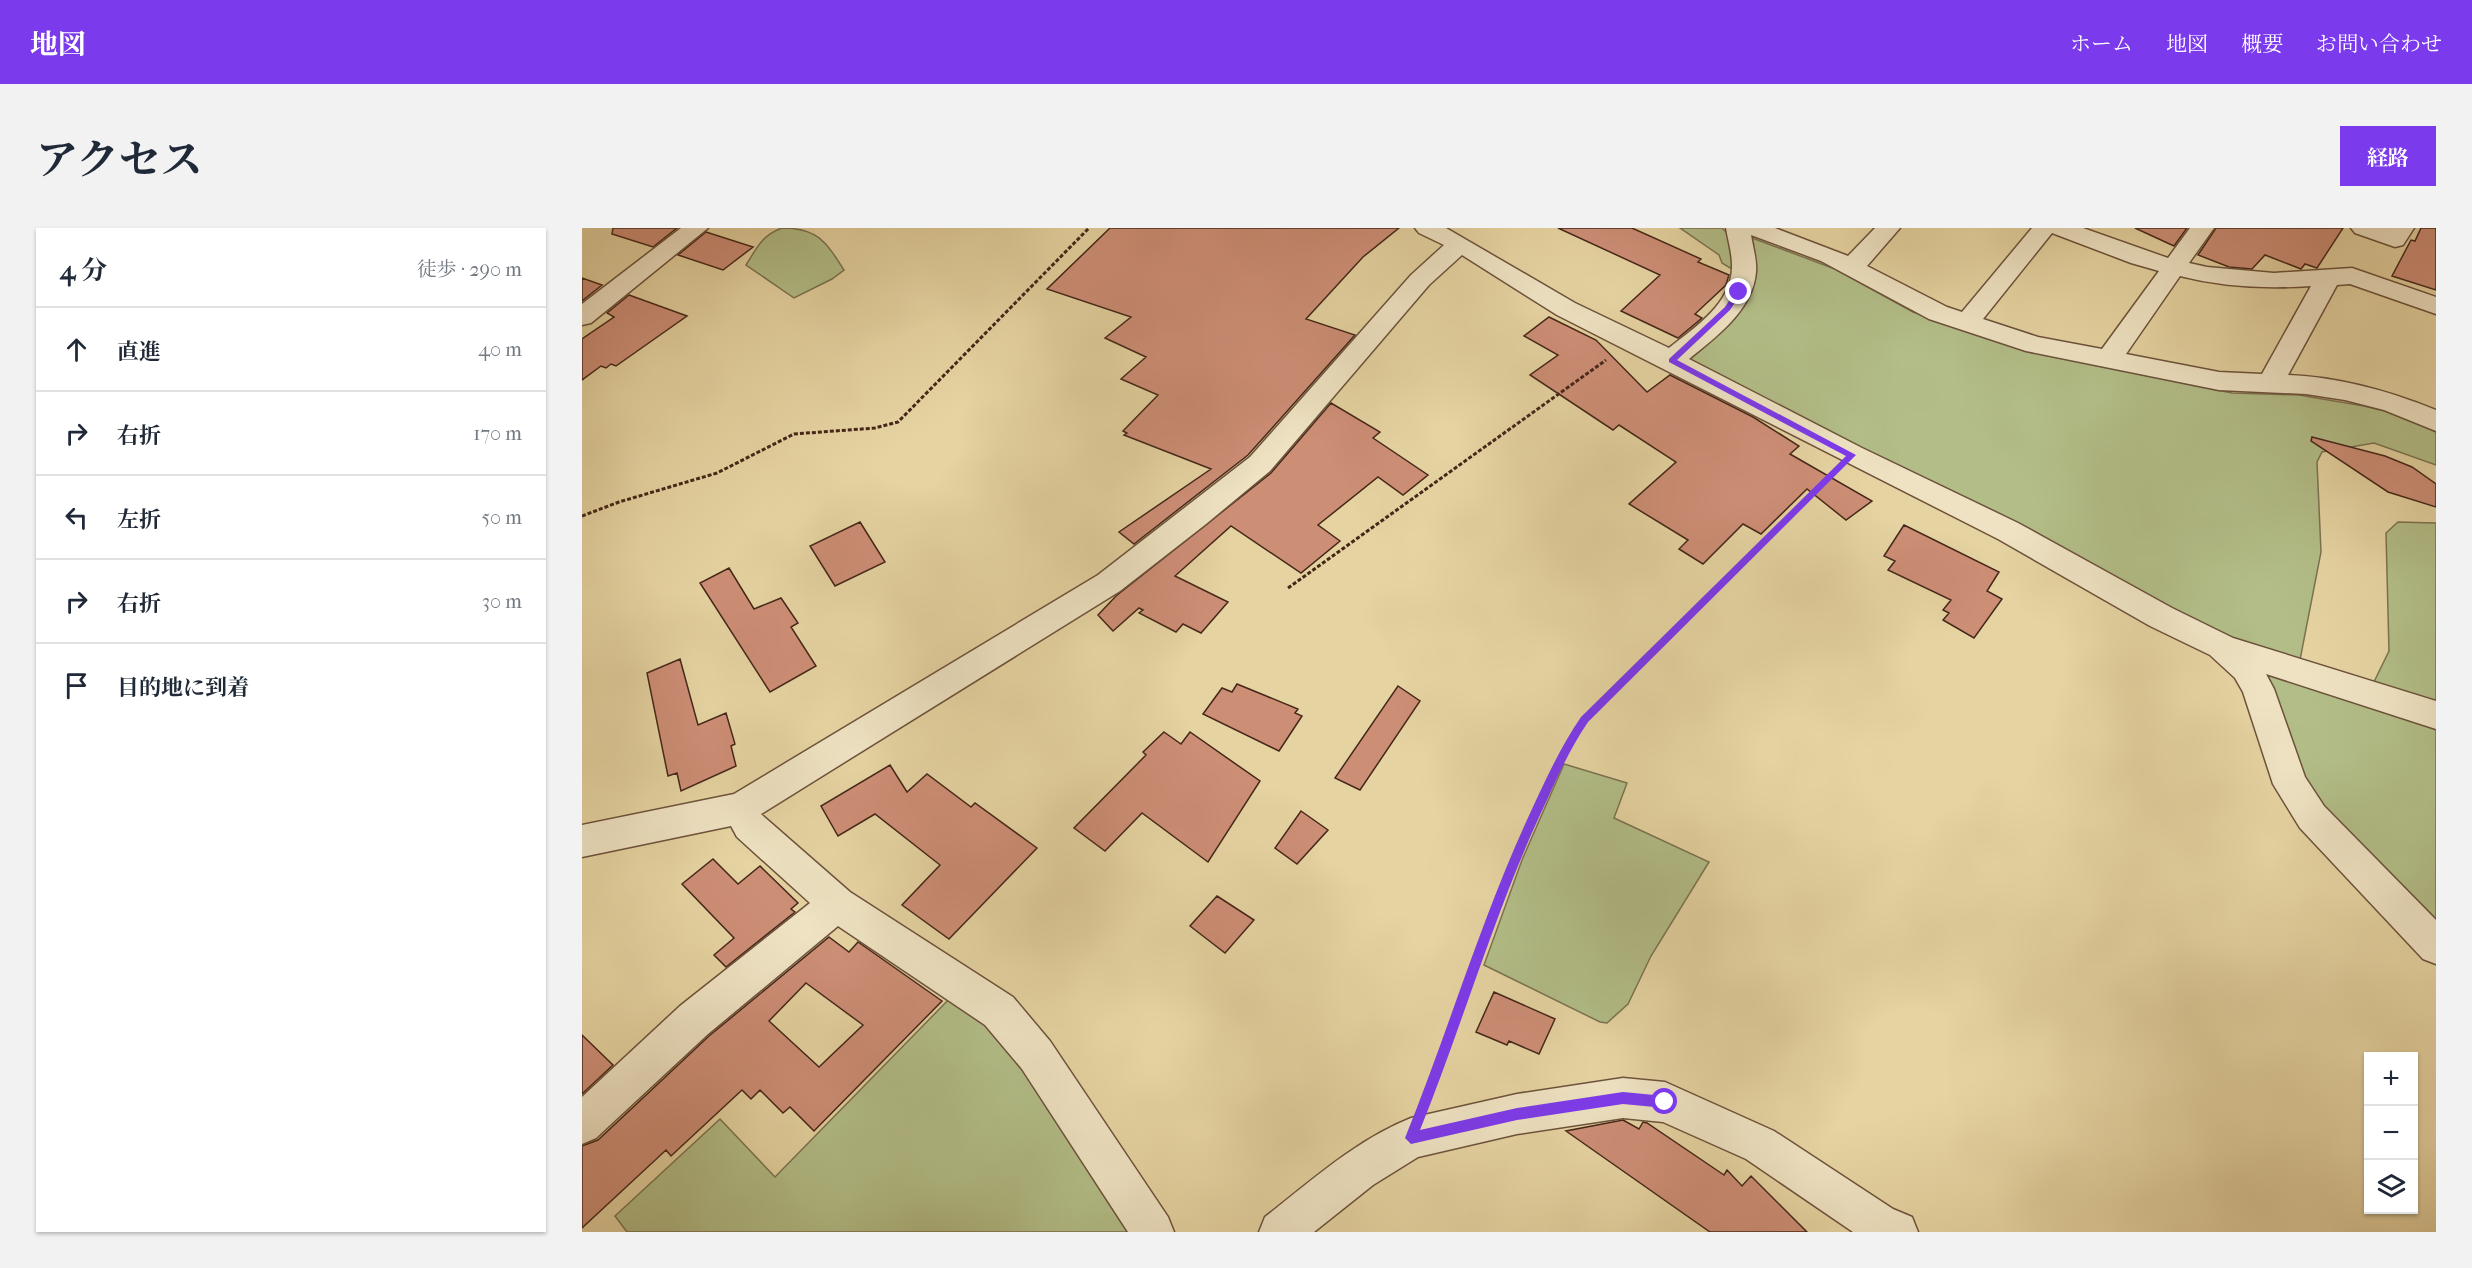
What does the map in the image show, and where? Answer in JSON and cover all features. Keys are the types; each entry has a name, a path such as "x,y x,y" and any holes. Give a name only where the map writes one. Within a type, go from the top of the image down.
{"street":[{"path":"582,317 696,228"},
{"path":"1427,228 1460,244 1566,309 1671,360 1852,455 2008,531 2161,617 2221,646 2436,715"},
{"path":"1671,360 1728,309 1739,292 1744,277 1744,258 1738,228"},
{"path":"1753,228 1852,267 1895,293 1966,324 2035,345 2219,381 2306,385 2345,391 2391,402 2435,417"},
{"path":"1852,267 1888,228"},
{"path":"1966,324 2044,228"},
{"path":"2061,228 2139,258 2207,275 2246,280 2352,276 2436,306"},
{"path":"2108,360 2202,228"},
{"path":"2363,228 2395,240 2402,228"},
{"path":"582,841 740,809 1109,583 1260,464 1420,280 1460,244"},
{"path":"2270,384 2328,278"},
{"path":"2221,646 2246,669 2258,689 2290,784 2312,817 2436,946"},
{"path":"740,809 748,826 837,904 999,1011 1036,1055 1153,1232"},
{"path":"582,1124 693,1020 837,904"},
{"path":"1280,1232 1358,1170 1411,1138 1517,1114 1623,1098 1665,1102 1760,1145 1878,1224 1897,1232"}],"path":[{"path":"582,516 717,472 794,434 875,428 898,422 1089,228"},
{"path":"1287,588 1631,342"},
{"path":"1411,1138 1444,1054 1512,864 1568,743 1585,720 1852,455"}],"green space":[{"path":"782,228 804,231 820,238 844,270 832,279 794,298 746,265 765,238"},
{"path":"1680,228 1722,228 1729,235 1735,271 1722,263 1719,255"},
{"path":"1747,236 1835,269 1913,312 2025,351 2232,393 2299,395 2402,415 2436,432 2436,465 2374,443 2322,452 2317,462 2321,552 2299,665 2253,650 1687,359 1726,320"},
{"path":"2398,522 2436,523 2436,710 2370,690 2389,651 2386,533"},
{"path":"2258,667 2436,721 2436,933 2318,812"},
{"path":"1564,764 1627,783 1614,818 1709,862 1651,956 1628,1004 1607,1023 1600,1022 1484,965 1522,860"},
{"path":"956,992 1001,1028 1142,1232 627,1232 615,1216 720,1119 775,1177"}],"building":[{"path":"613,228 677,228 653,247 612,234"},
{"path":"1110,228 1399,228 1363,257 1306,319 1355,335 1248,455 1134,544 1119,532 1211,469 1124,435 1127,433 1123,431 1158,395 1121,379 1146,357 1105,338 1131,317 1047,289"},
{"path":"1558,228 1632,228 1701,259 1698,262 1729,275 1726,285 1695,314 1702,318 1678,338 1621,311 1660,275"},
{"path":"2135,228 2187,228 2174,246"},
{"path":"2216,228 2343,228 2317,268 2305,264 2301,269 2265,255 2252,269 2229,267 2198,255"},
{"path":"2421,228 2436,228 2436,290 2392,276 2411,240 2415,241"},
{"path":"706,232 753,247 723,270 678,255"},
{"path":"582,278 602,285 582,301"},
{"path":"629,295 687,316 616,366 611,364 606,368 601,366 582,380 582,339 614,317 607,313"},
{"path":"1549,317 1596,340 1647,392 1670,375 1753,417 1799,446 1790,454 1872,501 1846,520 1807,489 1761,534 1743,524 1703,564 1679,549 1688,540 1629,504 1676,462 1619,425 1613,430 1530,375 1558,355 1524,336"},
{"path":"1331,403 1380,432 1373,438 1428,475 1403,495 1378,477 1318,525 1340,541 1301,573 1231,526 1175,576 1228,602 1201,633 1183,624 1176,632 1139,613 1143,610 1139,608 1113,631 1098,615 1116,596 1271,473"},
{"path":"2312,437 2385,456 2412,467 2436,484 2436,507 2388,492 2311,441"},
{"path":"860,522 885,562 835,586 810,546"},
{"path":"1904,525 1999,572 1987,591 2002,599 1974,638 1943,620 1949,613 1943,610 1951,600 1888,570 1895,561 1884,556"},
{"path":"729,568 754,609 781,598 798,623 791,627 816,666 770,692 700,583"},
{"path":"680,659 698,725 726,713 735,744 731,746 736,766 681,791 677,773 668,776 647,673"},
{"path":"1237,684 1298,709 1295,713 1302,716 1279,751 1203,714 1222,688 1232,692"},
{"path":"1398,686 1420,701 1360,790 1335,778"},
{"path":"1164,732 1181,744 1190,732 1260,781 1208,862 1142,813 1105,851 1074,828 1146,755 1143,752"},
{"path":"890,765 907,792 927,774 971,807 975,803 1037,848 949,939 902,905 940,865 875,814 838,836 821,806"},
{"path":"1301,811 1328,830 1297,864 1275,848"},
{"path":"713,859 738,884 760,866 798,903 791,909 795,912 726,967 714,955 734,938 682,884"},
{"path":"1217,896 1254,920 1225,953 1190,926"},
{"path":"829,937 849,952 858,942 942,1001 814,1131 790,1107 783,1113 760,1090 751,1099 742,1090 671,1156 666,1150 582,1228 582,1146 598,1140 709,1036","holes":["806,983 863,1025 819,1067 769,1021"]},
{"path":"1494,992 1555,1019 1539,1054 1509,1041 1507,1045 1476,1032"},
{"path":"582,1035 613,1065 582,1094"},
{"path":"1623,1120 1639,1129 1643,1122 1647,1123 1724,1175 1727,1170 1742,1186 1751,1176 1807,1232 1710,1232 1566,1131"}],"route":[{"path":"1665,1102 1623,1098 1517,1114 1411,1138 1444,1054 1512,864 1568,743 1585,720 1852,455 1671,360 1728,309 1739,292"}]}
